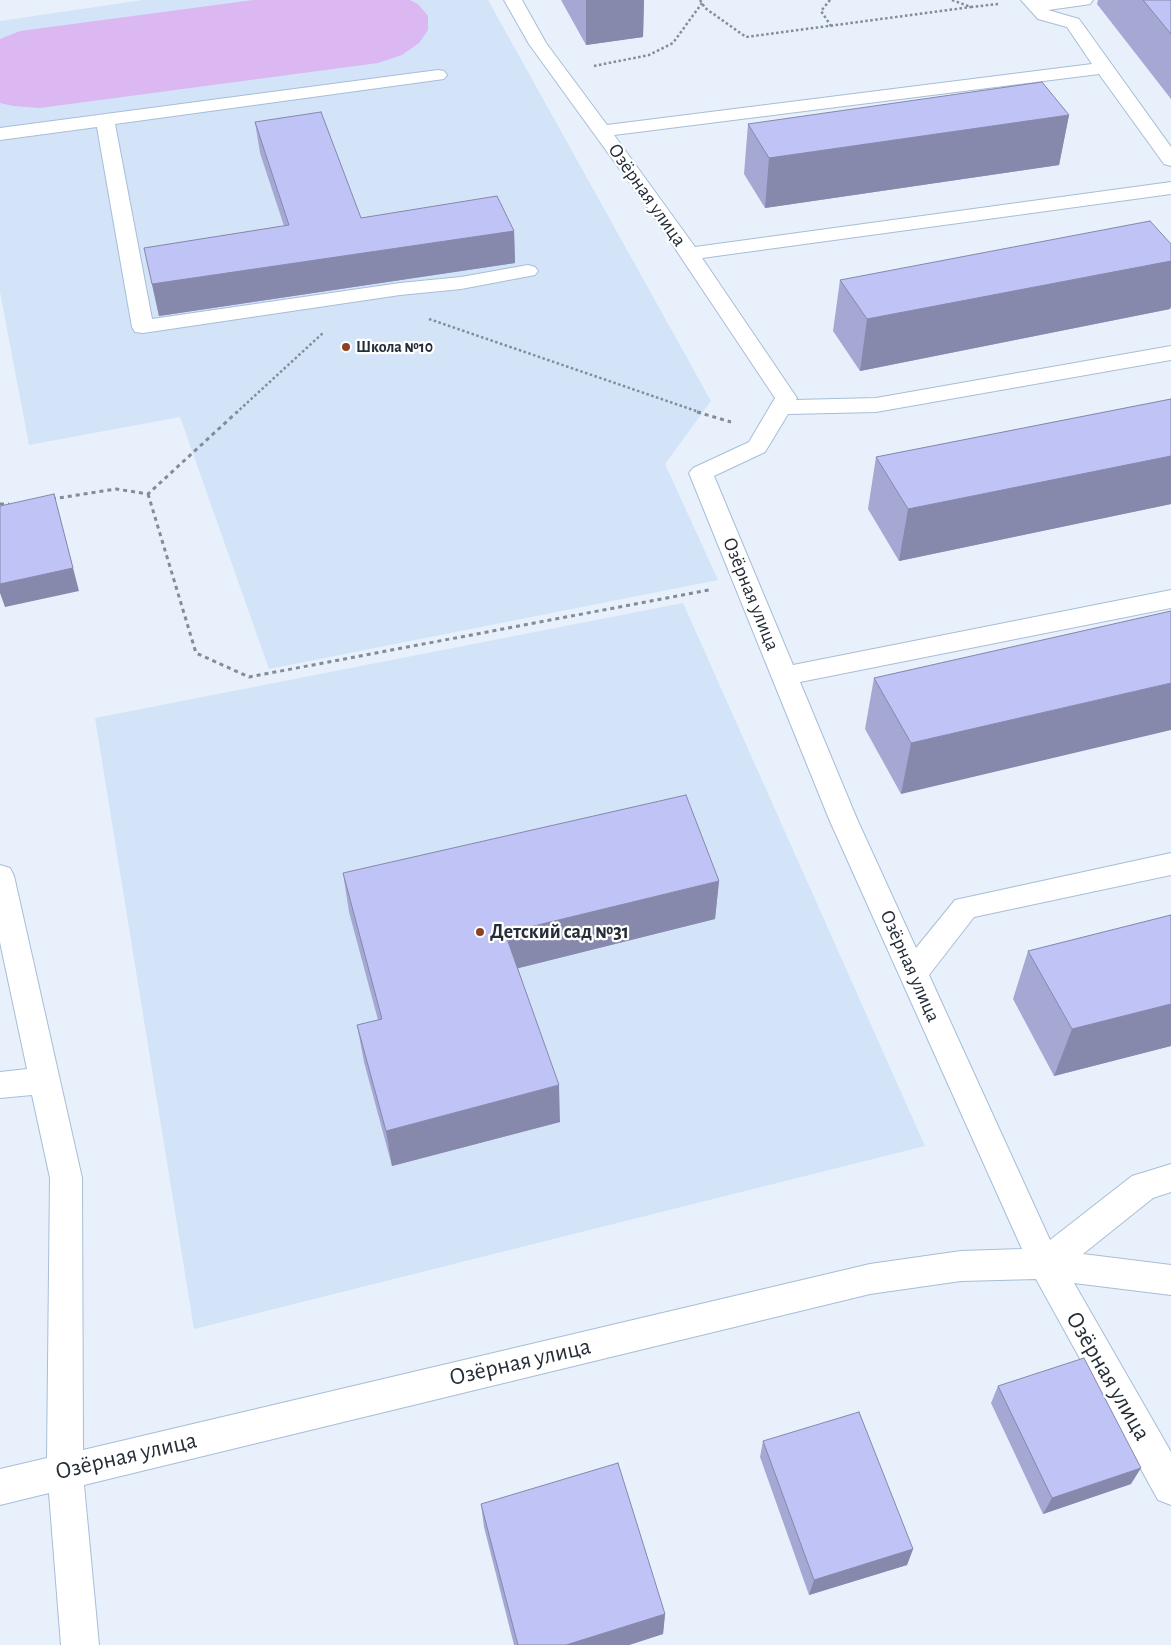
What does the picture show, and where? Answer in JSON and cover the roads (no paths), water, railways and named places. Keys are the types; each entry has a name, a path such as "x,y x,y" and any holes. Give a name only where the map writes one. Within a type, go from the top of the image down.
{"street":[{"name":"Озёрная улица","path":"513,0 538,44 689,254 786,398 757,447 701,473 843,819 1045,1264 1171,1487"},
{"path":"1033,3 1084,0"},
{"path":"1033,3 1044,15 1073,23 1171,160"},
{"path":"601,131 1104,68"},
{"path":"0,134 438,75"},
{"path":"105,120 143,327 528,271"},
{"path":"689,254 1171,188"},
{"path":"780,407 876,405 1171,354"},
{"path":"785,676 1171,599"},
{"path":"913,973 965,908 1171,864"},
{"path":"0,876 66,1178 65,1471 80,1645"},
{"path":"0,1085 45,1081"},
{"path":"1045,1264 1143,1186 1171,1178"},
{"name":"Озёрная улица","path":"0,1487 870,1279 961,1266 1045,1264 1171,1280"}],"place":[{"name":"Школа №10","path":"346,347"},
{"name":"Детский сад №31","path":"480,932"}]}
